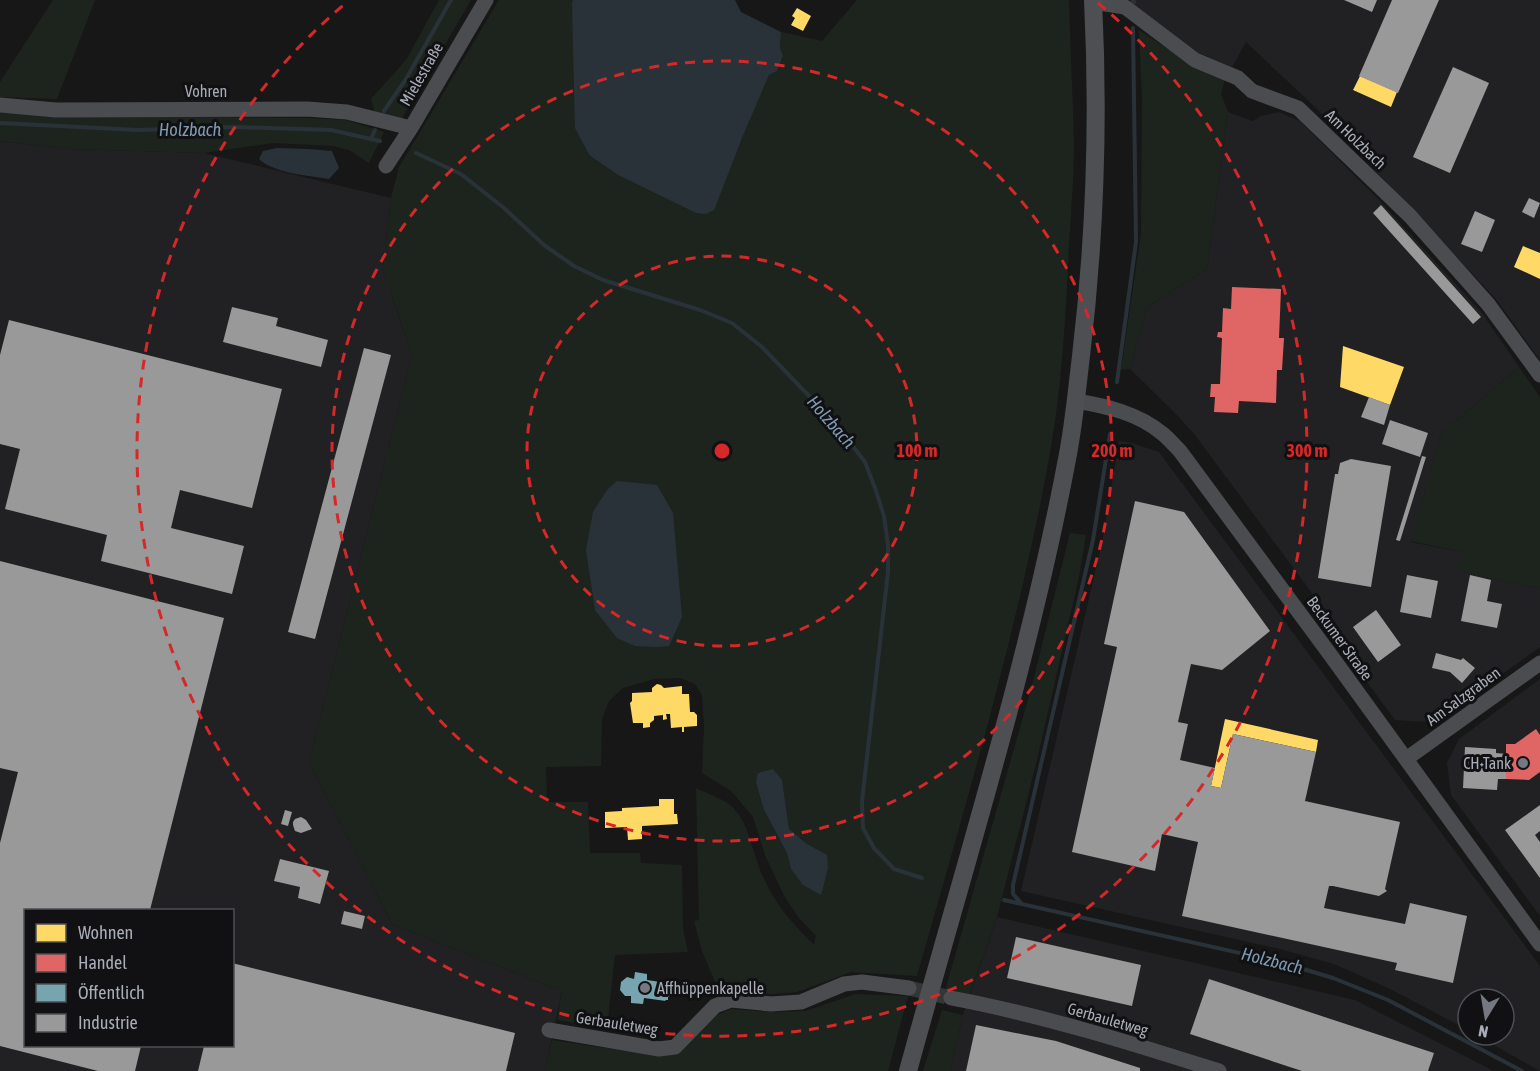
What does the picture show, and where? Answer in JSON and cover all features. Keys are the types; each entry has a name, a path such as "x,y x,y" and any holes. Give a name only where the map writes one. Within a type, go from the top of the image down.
{"main road":[{"path":"908,1071 1017,683 1045,566 1068,452 1086,313 1095,169 1096,82 1093,1"}],"street":[{"name":"Mielestraße","path":"386,166 411,128 486,0"},
{"name":"Am Holzbach","path":"1093,1 1125,7 1195,60 1238,78 1252,91 1298,108 1410,216 1488,304 1540,375"},
{"name":"Vohren","path":"0,105 56,110 307,109 347,112 411,128"},
{"name":"Beckumer Straße","path":"1076,400 1105,406 1142,420 1163,433 1180,451 1540,944"},
{"name":"Am Salzgraben","path":"1406,759 1540,663"},
{"name":"Gerbauletweg","path":"549,1030 659,1049 675,1047 715,1006 731,1000 771,1004 801,1002 844,984 862,982 909,988"},
{"name":"Gerbauletweg","path":"951,998 1004,1008 1218,1071"}],"shaded area":[{"path":"53,0 95,0 57,99 0,97 0,82"},
{"path":"439,0 471,0 401,120 375,113 371,99 406,60"},
{"path":"499,0 573,0 589,156 618,175 696,213 742,138 769,75 777,71 783,57 780,48 781,32 822,41 857,0 1069,0 1074,170 1058,402 1037,519 1007,651 917,976 851,972 797,992 772,994 718,989 702,951 694,921 699,920 696,788 723,800 736,811 746,827 770,892 794,924 814,945 816,936 799,918 784,896 765,855 753,817 731,791 702,773 704,728 702,695 695,684 680,678 654,679 623,688 609,701 602,719 601,766 546,767 547,802 588,802 590,853 640,853 641,863 682,865 683,929 688,952 615,955 607,1028 557,1020 562,991 392,924 309,762 412,355 383,269 391,198 399,167","holes":["782,780 789,829 807,844 827,856 791,869 787,853 764,810"]},
{"path":"573,0 735,0 741,12 781,32 780,48 783,56 777,71 769,75 714,210 706,214 696,213 618,175 590,156 575,128"},
{"path":"1130,0 1540,0 1540,360 1495,298 1316,108 1246,42 1232,67 1199,53 1130,4"},
{"path":"1139,30 1192,65 1225,79 1221,94 1228,112 1207,269 1147,307 1130,369 1121,370 1141,233 1142,98"},
{"path":"0,112 55,116 346,120 384,132 369,163 349,150 333,146 273,143 204,153 71,149 0,141"},
{"path":"1228,112 1253,121 1261,116 1279,112 1300,121 1381,202 1482,313 1519,367 1441,434 1411,542 1461,552 1459,571 1540,589 1540,647 1462,703 1424,722 1395,720 1327,628 1334,623 1195,435 1130,369 1147,307 1207,269"},
{"path":"0,141 71,149 204,153 391,198 383,269 412,355 309,762 392,924 562,991 545,1071 0,1071"},
{"path":"277,148 332,151 339,168 329,179 282,171 259,159 263,151"},
{"path":"1519,367 1540,397 1540,589 1458,571 1461,552 1411,541 1441,434"},
{"path":"1119,441 1159,452 1540,966 1540,1071 1497,1047 1516,1047 1516,987 1456,987 1456,1024 1390,989 1334,964 1280,949 1021,891 1103,538"},
{"path":"617,481 657,485 673,513 682,617 669,646 635,646 617,638 595,610 586,550 593,512 607,490"},
{"path":"1070,533 1086,535 1079,577 1036,764 997,917 969,996 945,991 1031,689"},
{"path":"1540,679 1540,916 1451,795 1447,763 1459,739"},
{"path":"773,769 782,780 789,829 807,844 827,855 828,868 821,895 803,885 791,869 787,853 764,810 756,782 758,773"},
{"path":"997,917 1355,1000 1494,1071 950,1071 963,1015"},
{"path":"855,994 908,996 888,1071 545,1071 552,1040 660,1056 717,1015 731,1009 772,1012 806,1011"},
{"path":"942,1010 963,1015 950,1071 923,1071"}],"building: Wohnen":[{"path":"797,8 811,16 803,31 791,25 795,18 792,16"},
{"path":"1360,76 1397,92 1391,107 1353,90"},
{"path":"1523,246 1540,253 1540,279 1514,267"},
{"path":"1343,346 1404,367 1390,405 1340,387"},
{"path":"657,684 664,688 682,686 682,694 689,694 690,712 697,715 697,726 684,727 684,732 682,732 682,727 671,728 670,714 666,714 667,719 663,720 663,715 654,716 650,727 643,728 643,723 633,723 630,703 632,693 652,692 652,688"},
{"path":"1225,719 1318,740 1316,752 1233,734 1221,788 1211,786"},
{"path":"659,799 674,799 674,814 677,814 678,824 642,826 642,839 628,840 627,827 605,828 605,812 622,811 622,808 659,806"}],"building: Handel":[{"path":"1232,287 1281,289 1279,338 1284,338 1282,370 1277,370 1276,403 1239,401 1238,413 1214,412 1215,397 1210,397 1211,384 1220,384 1222,338 1217,337 1218,332 1222,332 1223,308 1231,309"},
{"name":"CH-Tank","path":"1536,729 1540,735 1540,772 1529,780 1506,779 1506,744 1515,744"}],"building: Öffentlich":[{"name":"Affhüppenkapelle","path":"635,972 647,974 647,980 667,983 667,987 674,988 666,990 666,994 671,997 668,997 666,1001 644,998 643,1004 631,1003 631,996 625,996 620,990 621,982 627,977 634,979"}],"building: Industrie":[{"path":"1344,0 1377,0 1372,12"},
{"path":"1392,0 1439,0 1398,93 1359,76"},
{"path":"1453,67 1489,83 1450,173 1413,157"},
{"path":"1529,198 1540,203 1534,218 1522,212"},
{"path":"1381,205 1481,317 1473,324 1373,213"},
{"path":"1475,211 1495,220 1482,252 1461,244"},
{"path":"232,307 278,318 276,326 328,340 321,367 223,342"},
{"path":"9,320 282,389 252,508 180,490 171,528 244,546 232,594 101,561 107,535 5,509 20,449 0,444 0,355"},
{"path":"364,348 391,355 315,639 288,632"},
{"path":"1369,397 1390,405 1384,425 1361,417"},
{"path":"1390,420 1428,433 1420,457 1382,444"},
{"path":"1422,456 1426,457 1400,541 1396,540"},
{"path":"1351,459 1391,466 1371,587 1318,578 1335,474 1338,474 1340,463"},
{"path":"1135,501 1184,512 1270,631 1222,670 1191,664 1178,722 1188,724 1180,760 1215,768 1211,786 1221,788 1233,734 1316,752 1305,801 1400,822 1385,889 1387,891 1379,896 1329,886 1324,908 1405,924 1410,903 1467,916 1453,983 1395,970 1397,963 1182,916 1198,842 1162,834 1155,871 1072,852 1117,647 1104,644"},
{"path":"0,561 224,618 150,909 24,909 24,1047 141,1047 135,1071 98,1071 0,1046 0,843 18,772 0,768"},
{"path":"1407,575 1438,581 1431,618 1400,612"},
{"path":"1470,575 1491,580 1487,601 1502,604 1497,628 1461,621"},
{"path":"1376,610 1401,645 1378,662 1353,627"},
{"path":"1436,653 1461,660 1463,658 1475,668 1462,683 1450,672 1432,668"},
{"path":"1465,747 1496,749 1496,753 1506,754 1506,779 1498,779 1497,790 1463,788"},
{"path":"1540,805 1540,831 1535,835 1540,842 1540,878 1505,830"},
{"path":"285,810 292,812 288,826 281,824"},
{"path":"301,817 312,829 301,833 295,831 293,822"},
{"path":"280,859 329,871 320,904 298,898 300,887 274,881"},
{"path":"344,911 365,916 362,929 341,924"},
{"path":"1016,937 1141,965 1132,1006 1007,978"},
{"path":"234,963 515,1033 506,1071 198,1071 204,1047 234,1047"},
{"path":"1209,979 1434,1053 1428,1071 1302,1071 1190,1034"},
{"path":"976,1025 1056,1041 1140,1068 1140,1071 966,1071"}],"waterway":[{"path":"384,111 406,79 451,0"},
{"path":"1117,382 1136,242 1133,28"},
{"name":"Holzbach","path":"0,123 137,130 235,127 331,130 380,141"},
{"path":"371,139 375,130"},
{"name":"Holzbach","path":"416,153 461,174 504,208 544,245 574,266 603,280 700,310 732,323 762,347 835,423 865,462 884,516 888,545 888,572 862,801 863,828 874,848 894,869 922,878"},
{"path":"1021,903 1013,894 1013,885 1093,540 1110,434"},
{"name":"Holzbach","path":"1004,900 1280,962 1333,978 1388,1000 1522,1071"}],"tunnel":[{"path":"909,988 951,998"}],"place":[{"name":"CH-Tank","path":"1523,763"},
{"name":"Affhüppenkapelle","path":"645,988"}]}
